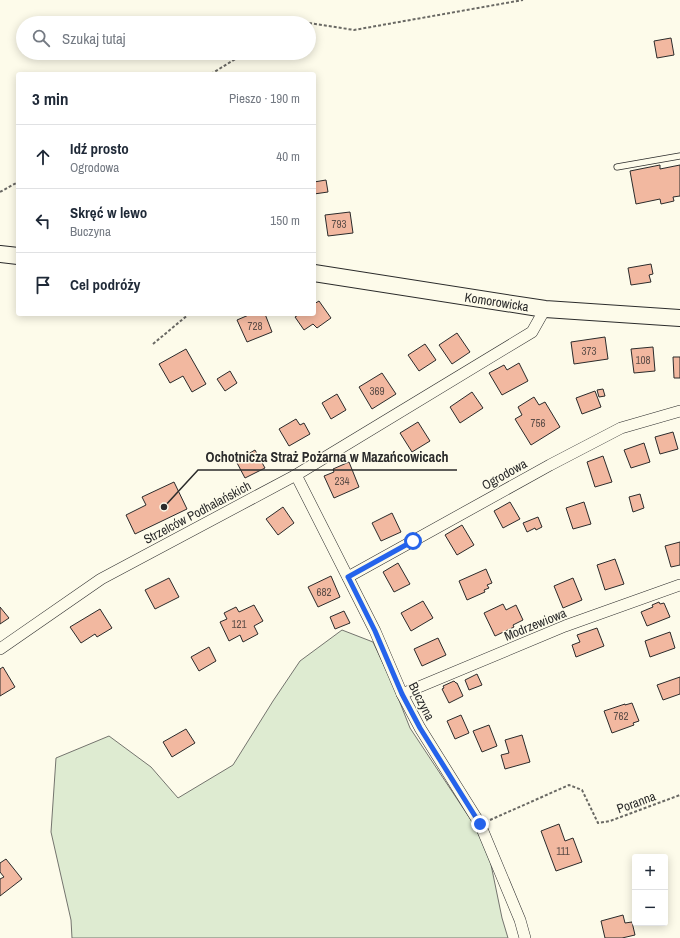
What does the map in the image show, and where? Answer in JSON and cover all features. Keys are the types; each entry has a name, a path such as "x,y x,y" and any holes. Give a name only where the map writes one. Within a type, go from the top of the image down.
{"street":[{"path":"0,254 16,256"},
{"name":"Komorowicka","path":"316,273 545,309 680,318"},
{"name":"Strzelców Podhalańskich","path":"0,649 101,579 296,475 532,332 545,309"},
{"name":"Ogrodowa","path":"348,577 550,465 621,428 680,411"},
{"name":"Buczyna","path":"296,475 375,631 402,694 420,728 480,824 520,920 525,938"},
{"name":"Modrzewiowa","path":"402,694 565,626 680,585"}],"lane":[{"path":"617,167 680,156"}],"path":[{"path":"316,24 354,30 523,0"},
{"path":"213,72 233,60"},
{"path":"0,192 16,183"},
{"path":"153,344 187,316"},
{"name":"Poranna","path":"480,824 569,786 582,790 598,823 610,821 680,795"}],"green space":[{"path":"342,630 373,642 393,685 410,728 473,823 489,855 502,918 508,938 72,938 71,920 51,832 56,758 109,736 151,767 178,798 233,765 300,661"}],"building":[{"path":"671,38 674,55 657,58 654,41"},
{"path":"660,165 660,169 680,165 680,196 673,197 674,201 661,204 660,199 636,204 630,171"},
{"path":"326,180 328,192 316,194 316,182"},
{"path":"350,212 353,233 328,236 325,215"},
{"path":"651,264 653,274 649,275 651,282 631,285 628,268"},
{"path":"319,301 331,318 317,328 313,324 304,330 295,317 316,316 316,303"},
{"path":"246,316 266,316 272,332 247,342 237,320"},
{"path":"457,333 470,352 452,364 439,345"},
{"path":"605,337 608,359 574,364 571,342"},
{"path":"425,344 436,360 419,371 408,355"},
{"path":"653,347 655,371 634,373 631,349"},
{"path":"186,349 206,384 192,392 183,376 170,383 159,364"},
{"path":"673,357 680,357 680,378 674,378"},
{"path":"519,363 528,381 502,395 489,373 504,365 507,370"},
{"path":"230,371 237,383 225,391 217,379"},
{"path":"382,373 396,394 372,409 359,387"},
{"path":"603,389 605,396 599,397 597,390"},
{"path":"595,391 601,407 582,414 576,398"},
{"path":"472,392 483,408 460,423 450,407"},
{"path":"337,394 346,410 331,419 322,403"},
{"path":"534,397 539,405 545,402 560,427 531,445 515,419 522,415 518,407"},
{"path":"296,419 300,425 304,423 310,434 289,446 279,429"},
{"path":"418,422 430,441 412,452 400,433"},
{"path":"673,432 678,449 660,454 655,437"},
{"path":"644,443 650,462 631,468 624,450"},
{"path":"255,450 265,468 245,478 236,461"},
{"path":"603,456 612,482 595,487 587,462"},
{"path":"349,462 359,487 334,498 324,476 334,472 333,469"},
{"path":"174,482 187,509 135,534 126,515 146,505 142,497"},
{"path":"640,494 644,508 633,512 629,497"},
{"path":"510,502 520,519 503,528 494,511"},
{"path":"584,502 591,524 573,529 566,508"},
{"path":"283,507 294,523 278,535 266,519"},
{"path":"392,513 401,532 381,541 372,523"},
{"path":"538,517 542,527 536,530 535,528 527,532 523,523"},
{"path":"462,525 474,545 457,555 445,535"},
{"path":"680,542 680,565 671,567 665,546"},
{"path":"615,559 624,584 605,590 597,565"},
{"path":"398,563 410,584 394,592 383,572"},
{"path":"486,569 492,583 487,585 489,588 484,590 485,592 467,600 459,581"},
{"path":"331,576 340,597 318,607 308,587"},
{"path":"169,578 179,597 155,609 145,590"},
{"path":"573,578 582,600 563,608 554,586"},
{"path":"423,601 433,618 411,631 401,613"},
{"path":"659,602 660,604 664,603 670,617 647,626 641,612 653,607 652,605"},
{"path":"503,604 506,610 516,605 523,620 513,625 514,627 495,636 484,613"},
{"path":"254,605 263,621 254,626 258,634 243,642 240,635 229,641 220,622 227,619 224,613 236,607 239,612"},
{"path":"0,607 9,618 0,624"},
{"path":"100,609 112,628 97,637 95,634 81,643 70,627"},
{"path":"344,611 350,623 335,629 330,617"},
{"path":"597,628 604,646 576,657 572,645 580,642 577,635"},
{"path":"670,632 675,648 650,657 645,641"},
{"path":"438,638 446,655 422,666 414,649"},
{"path":"209,647 216,661 199,671 191,657"},
{"path":"3,667 15,687 0,696 0,669"},
{"path":"477,674 482,685 469,690 465,680"},
{"path":"680,677 680,694 663,700 657,685"},
{"path":"454,681 457,683 463,696 449,703 442,689 444,688 443,686"},
{"path":"632,703 639,721 633,723 634,725 612,733 604,711"},
{"path":"461,715 469,733 455,739 447,721"},
{"path":"489,725 497,746 482,752 473,731"},
{"path":"186,729 195,743 172,757 163,742"},
{"path":"522,735 530,762 505,769 501,755 509,753 505,740"},
{"path":"559,824 565,841 573,838 582,862 556,871 541,831"},
{"path":"6,859 22,879 0,896 0,879 4,877 0,872 0,863"},
{"path":"623,915 625,923 632,922 635,935 622,938 605,938 601,921"}],"place":[{"name":"Ochotnicza Straż Pożarna w Mazańcowicach","path":"164,507"}],"route":[{"path":"413,541 348,577 375,631 402,694 420,728 480,824"}]}
